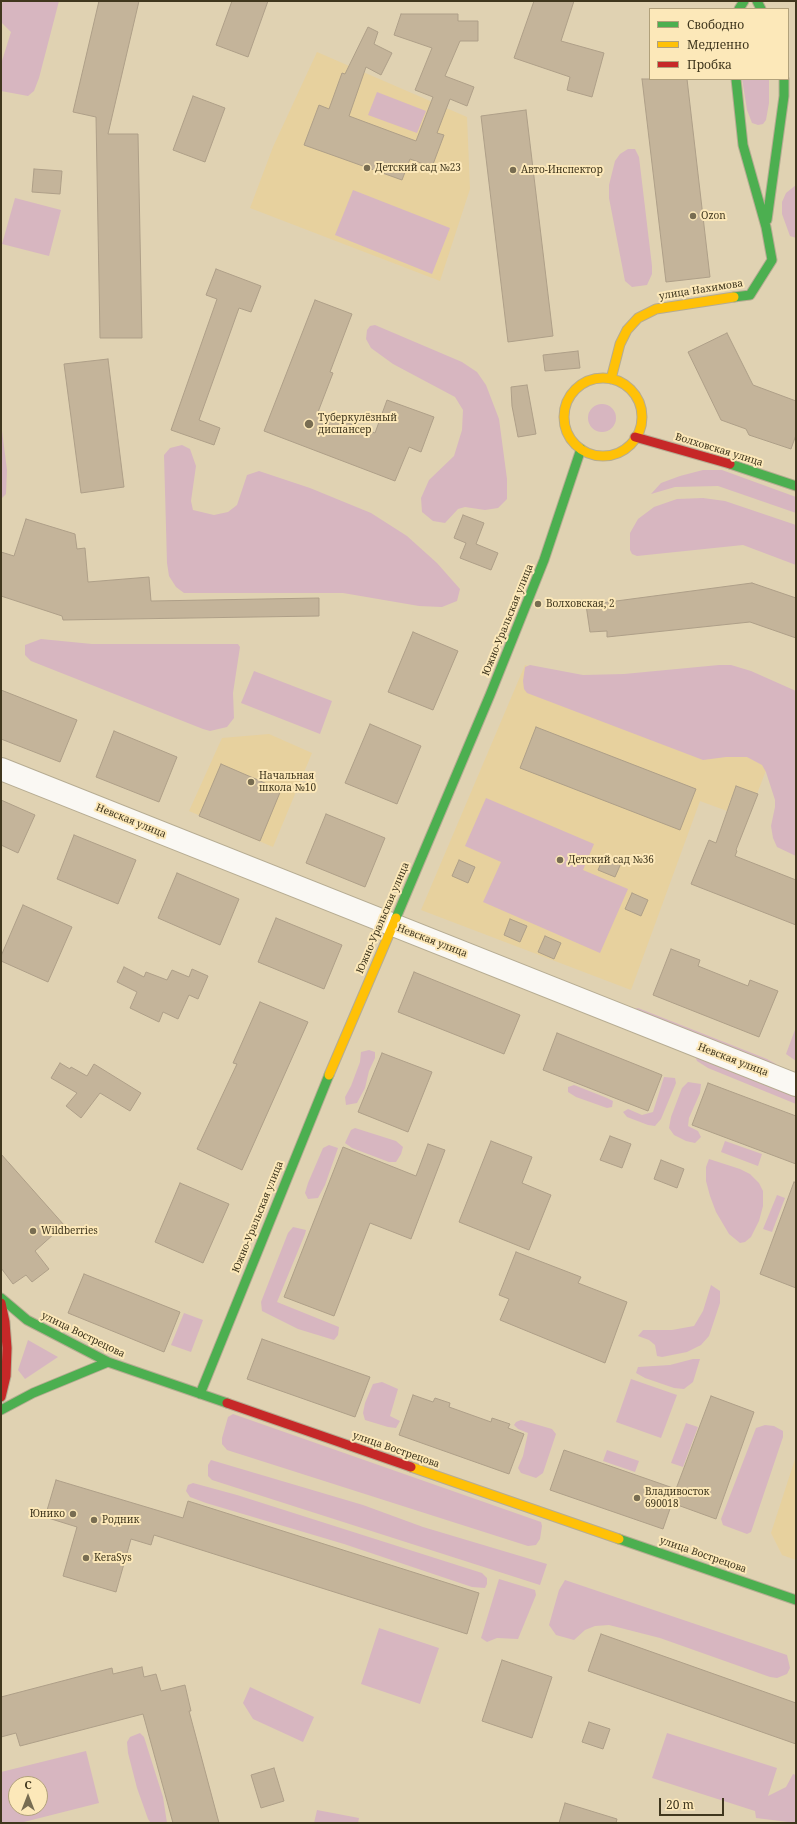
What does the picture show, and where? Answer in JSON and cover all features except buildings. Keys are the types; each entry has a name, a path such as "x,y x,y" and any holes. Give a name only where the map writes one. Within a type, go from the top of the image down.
{"main road":[{"path":"736,80 744,145 766,227"},
{"path":"766,227 784,96 784,80"},
{"name":"улица Нахимова","path":"611,379 620,344 627,330 638,318 656,309 750,295 772,260 766,227"},
{"path":"598,378 611,379 628,387 638,400 642,415 639,431 635,438 625,449 611,454 596,455 581,449 575,444 566,430 564,420 567,402 571,394 585,382 598,378"},
{"name":"Волховская улица","path":"635,438 745,468 796,486"},
{"name":"Южно-Уральская улица","path":"200,1394 305,1130 380,950 393,926 520,621 544,560 581,449"},
{"name":"улица Вострецова","path":"1,1298 26,1320 108,1362 796,1600"},
{"path":"1,1303 8,1348 6,1376 1,1397"},
{"path":"1,1410 33,1393 108,1362"}],"street":[{"name":"Невская улица","path":"1,769 796,1085"}],"shaded area":[{"path":"3,1 59,1 39,78 34,91 28,96 1,91 1,64 11,32 1,22 1,8"},
{"name":"Детский сад №23","path":"317,52 467,117 470,189 440,281 250,208 273,147"},
{"path":"742,80 769,80 769,103 766,120 763,124 758,125 752,123 747,110"},
{"path":"377,92 426,111 417,133 368,115"},
{"path":"628,149 635,149 639,157 652,266 652,274 647,285 632,287 625,281 609,198 609,185 615,161 620,154"},
{"path":"796,185 796,238 790,236 782,214 782,202 786,193"},
{"path":"353,190 450,228 432,274 335,235"},
{"path":"15,198 61,210 49,256 2,244"},
{"path":"375,325 462,362 477,372 486,385 499,419 507,479 507,499 498,508 485,510 465,507 458,509 445,523 433,521 422,512 421,498 429,480 454,456 462,430 463,410 455,397 393,364 371,348 366,339 367,330 370,326"},
{"path":"602,404 612,408 616,418 612,428 602,432 592,428 588,418 592,408"},
{"path":"1,423 7,470 6,494 1,499"},
{"path":"182,445 190,449 196,466 191,501 193,510 214,515 228,512 237,505 247,475 259,471 310,488 371,513 407,536 437,563 460,589 457,601 442,607 419,606 343,593 184,593 176,587 169,576 167,563 164,455 170,448"},
{"path":"703,470 722,470 796,497 796,513 718,486 675,487 651,494 661,483"},
{"path":"703,498 725,501 796,525 796,565 743,545 637,556 632,554 630,550 630,533 638,519 654,507 677,499"},
{"path":"41,639 92,644 238,644 240,647 233,693 234,718 227,727 210,731 31,661 25,655 25,645"},
{"name":"Детский сад №36","path":"525,665 770,760 757,794 736,786 727,811 700,801 631,990 421,910"},
{"path":"530,665 583,675 624,674 731,665 751,671 796,691 796,856 777,847 773,838 771,826 775,800 766,772 762,765 747,757 726,757 703,760 527,693 524,689 523,681 525,667"},
{"path":"254,671 332,701 320,734 241,703"},
{"name":"Начальная школа №10","path":"269,734 312,753 273,847 189,811 222,738"},
{"path":"486,798 594,844 583,870 628,889 600,953 483,902 501,862 465,846"},
{"path":"638,1008 767,1059 776,1064 777,1067 634,1009"},
{"path":"796,1027 796,1061 786,1054"},
{"path":"369,1050 375,1052 375,1058 369,1071 365,1088 357,1103 346,1105 345,1097 360,1062 361,1052"},
{"path":"695,1056 796,1089 796,1104 708,1068 697,1061"},
{"path":"664,1077 675,1078 676,1083 661,1119 655,1126 627,1117 623,1112 628,1109 642,1115 653,1112"},
{"path":"688,1082 701,1084 700,1093 689,1118 688,1126 698,1131 701,1137 695,1143 686,1141 674,1135 669,1128 671,1117 682,1088"},
{"path":"574,1085 613,1101 612,1107 607,1108 576,1097 568,1092 568,1087"},
{"path":"355,1128 396,1141 403,1147 396,1162 389,1162 352,1148 345,1143 351,1130"},
{"path":"725,1141 762,1154 758,1166 721,1152"},
{"path":"329,1145 338,1148 325,1185 318,1198 308,1199 305,1193 308,1183 323,1148"},
{"path":"709,1159 740,1169 750,1174 759,1183 763,1191 763,1206 759,1221 751,1237 745,1242 740,1243 729,1234 716,1212 706,1181 706,1167"},
{"path":"777,1195 785,1198 772,1232 763,1229"},
{"path":"293,1227 306,1230 277,1302 339,1327 338,1335 334,1340 298,1329 262,1311 261,1302 288,1233"},
{"path":"711,1285 720,1291 720,1303 709,1336 701,1345 687,1352 662,1357 657,1356 655,1345 649,1340 638,1336 643,1330 672,1330 694,1326 703,1311"},
{"path":"184,1313 203,1320 191,1352 171,1345"},
{"path":"28,1340 58,1357 25,1379 18,1370"},
{"path":"693,1359 700,1359 693,1382 684,1389 674,1388 645,1378 636,1373 638,1367 670,1365"},
{"path":"631,1379 677,1395 661,1438 616,1422"},
{"path":"382,1382 398,1389 390,1416 400,1421 396,1428 365,1420 363,1413 365,1403 373,1384"},
{"path":"233,1414 541,1522 542,1526 540,1539 536,1545 528,1546 227,1450 222,1444 222,1438 228,1417"},
{"path":"521,1420 552,1429 556,1434 543,1473 536,1478 521,1473 518,1468 523,1456 528,1433 518,1429 514,1425 516,1422"},
{"path":"686,1423 698,1427 683,1467 671,1463"},
{"path":"765,1425 774,1426 783,1431 783,1437 751,1532 747,1534 723,1525 721,1519 756,1428"},
{"path":"607,1450 639,1461 635,1472 603,1461"},
{"path":"796,1456 796,1560 782,1555 771,1533"},
{"path":"211,1460 363,1505 423,1527 547,1564 540,1585 212,1480 208,1476 208,1465"},
{"path":"193,1483 237,1495 482,1573 487,1578 487,1584 485,1588 472,1587 344,1544 206,1503 190,1497 186,1491 188,1485"},
{"path":"499,1579 535,1590 536,1595 518,1639 497,1638 487,1642 481,1638"},
{"path":"565,1580 787,1655 790,1668 787,1674 777,1678 770,1677 660,1638 609,1625 595,1626 585,1630 574,1640 556,1635 549,1625 559,1590"},
{"path":"379,1628 439,1648 420,1704 361,1684"},
{"path":"250,1687 314,1717 303,1742 253,1719 243,1703"},
{"path":"140,1733 144,1737 163,1797 167,1823 151,1823 148,1819 137,1788 128,1753 127,1742 130,1737"},
{"path":"667,1733 777,1768 768,1796 786,1787 793,1774 796,1775 796,1823 756,1818 755,1811 652,1778"},
{"path":"86,1751 99,1803 48,1816 48,1776 8,1776 8,1816 48,1816 20,1823 1,1823 1,1772"},
{"path":"317,1810 359,1818 358,1823 314,1823"}],"traffic: fast":[{"path":"740,8 744,1"},
{"path":"757,1 760,8"},
{"path":"734,297 750,295 772,260 766,227 743,145 736,80"},
{"path":"767,220 784,96 784,80"},
{"path":"396,918 490,695 544,560 581,449"},
{"path":"730,464 796,486"},
{"path":"200,1394 329,1075"},
{"path":"1,1298 27,1320 108,1362 227,1403"},
{"path":"1,1410 33,1393 108,1362"},
{"path":"619,1539 796,1600"}],"traffic: slow":[{"path":"611,379 620,344 627,330 638,318 656,309 734,297"},
{"path":"603,378 618,381 630,390 639,402 642,417 639,432 630,444 618,453 603,456 588,453 576,444 567,432 564,417 567,402 576,390 588,381 603,378"},
{"path":"329,1075 396,918"},
{"path":"411,1467 619,1539"}],"traffic: jam":[{"path":"635,437 730,464"},
{"path":"1,1303 5,1322 7,1348 6,1376 1,1397"},
{"path":"227,1403 411,1467"}],"place":[{"name":"Детский сад №23","path":"367,168"},
{"name":"Авто-Инспектор","path":"513,170"},
{"name":"Ozon","path":"693,216"},
{"name":"Туберкулёзный диспансер","path":"309,424"},
{"name":"Волховская, 2","path":"538,604"},
{"name":"Начальная школа №10","path":"251,782"},
{"name":"Детский сад №36","path":"560,860"},
{"name":"Wildberries","path":"33,1231"},
{"name":"Владивосток 690018","path":"637,1498"},
{"name":"Юнико","path":"73,1514"},
{"name":"Родник","path":"94,1520"},
{"name":"KeraSys","path":"86,1558"}]}
